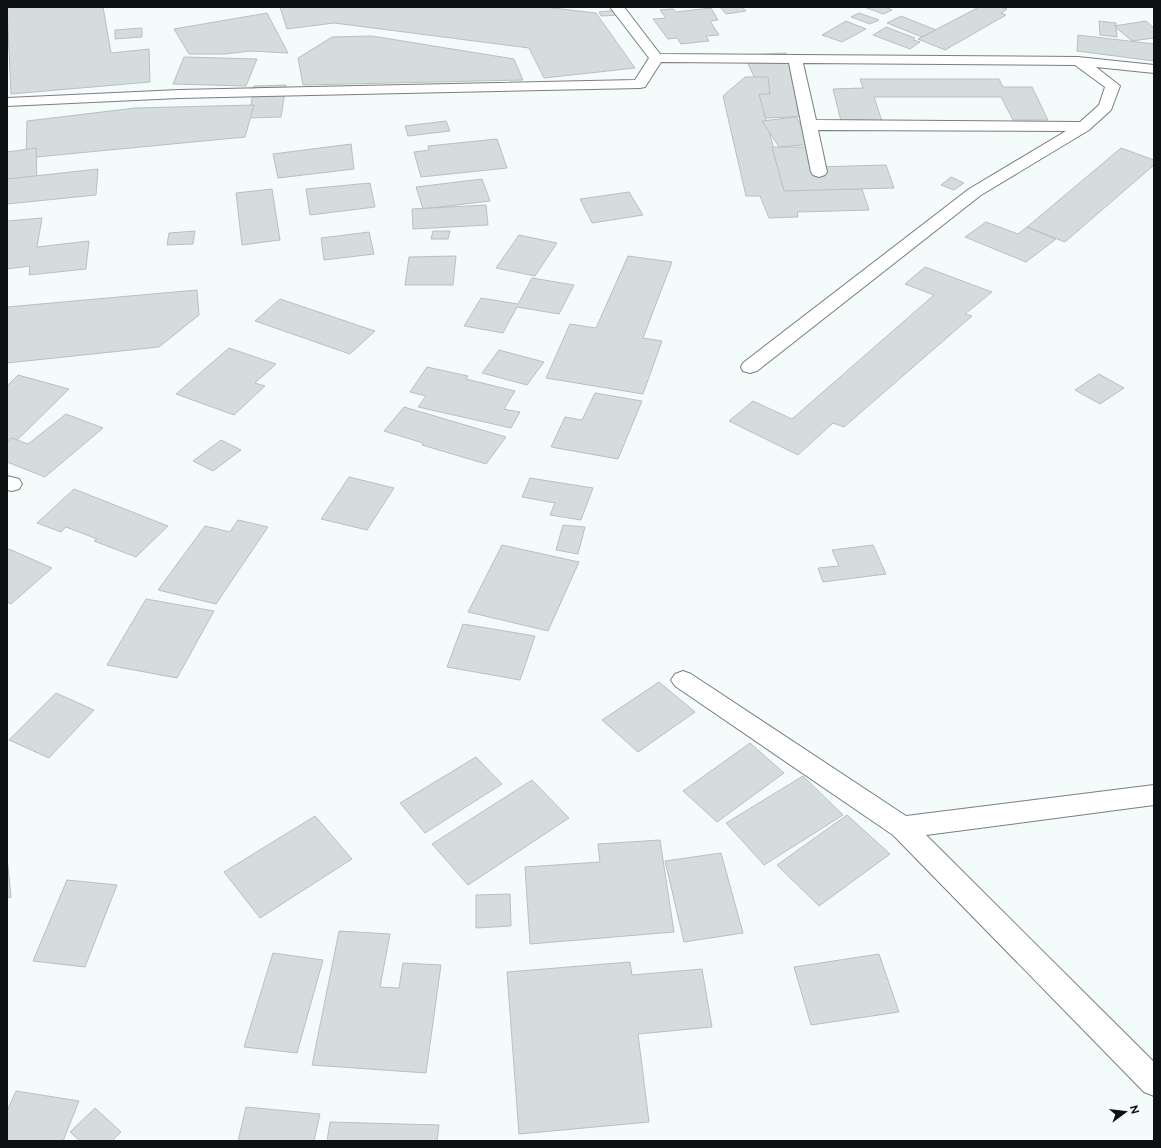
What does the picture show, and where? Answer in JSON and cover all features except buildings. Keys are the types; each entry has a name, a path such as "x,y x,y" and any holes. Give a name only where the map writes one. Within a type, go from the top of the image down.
{"street":[{"path":"617,7 656,58"},
{"path":"656,58 1077,61 1154,69"},
{"path":"7,102 179,94 640,84 656,58"},
{"path":"795,59 819,172"},
{"path":"750,366 974,192 1084,127 1106,107 1113,86 1077,61"},
{"path":"809,125 1084,127"},
{"path":"683,680 902,827 1154,1082"},
{"path":"902,827 1154,795"}]}
